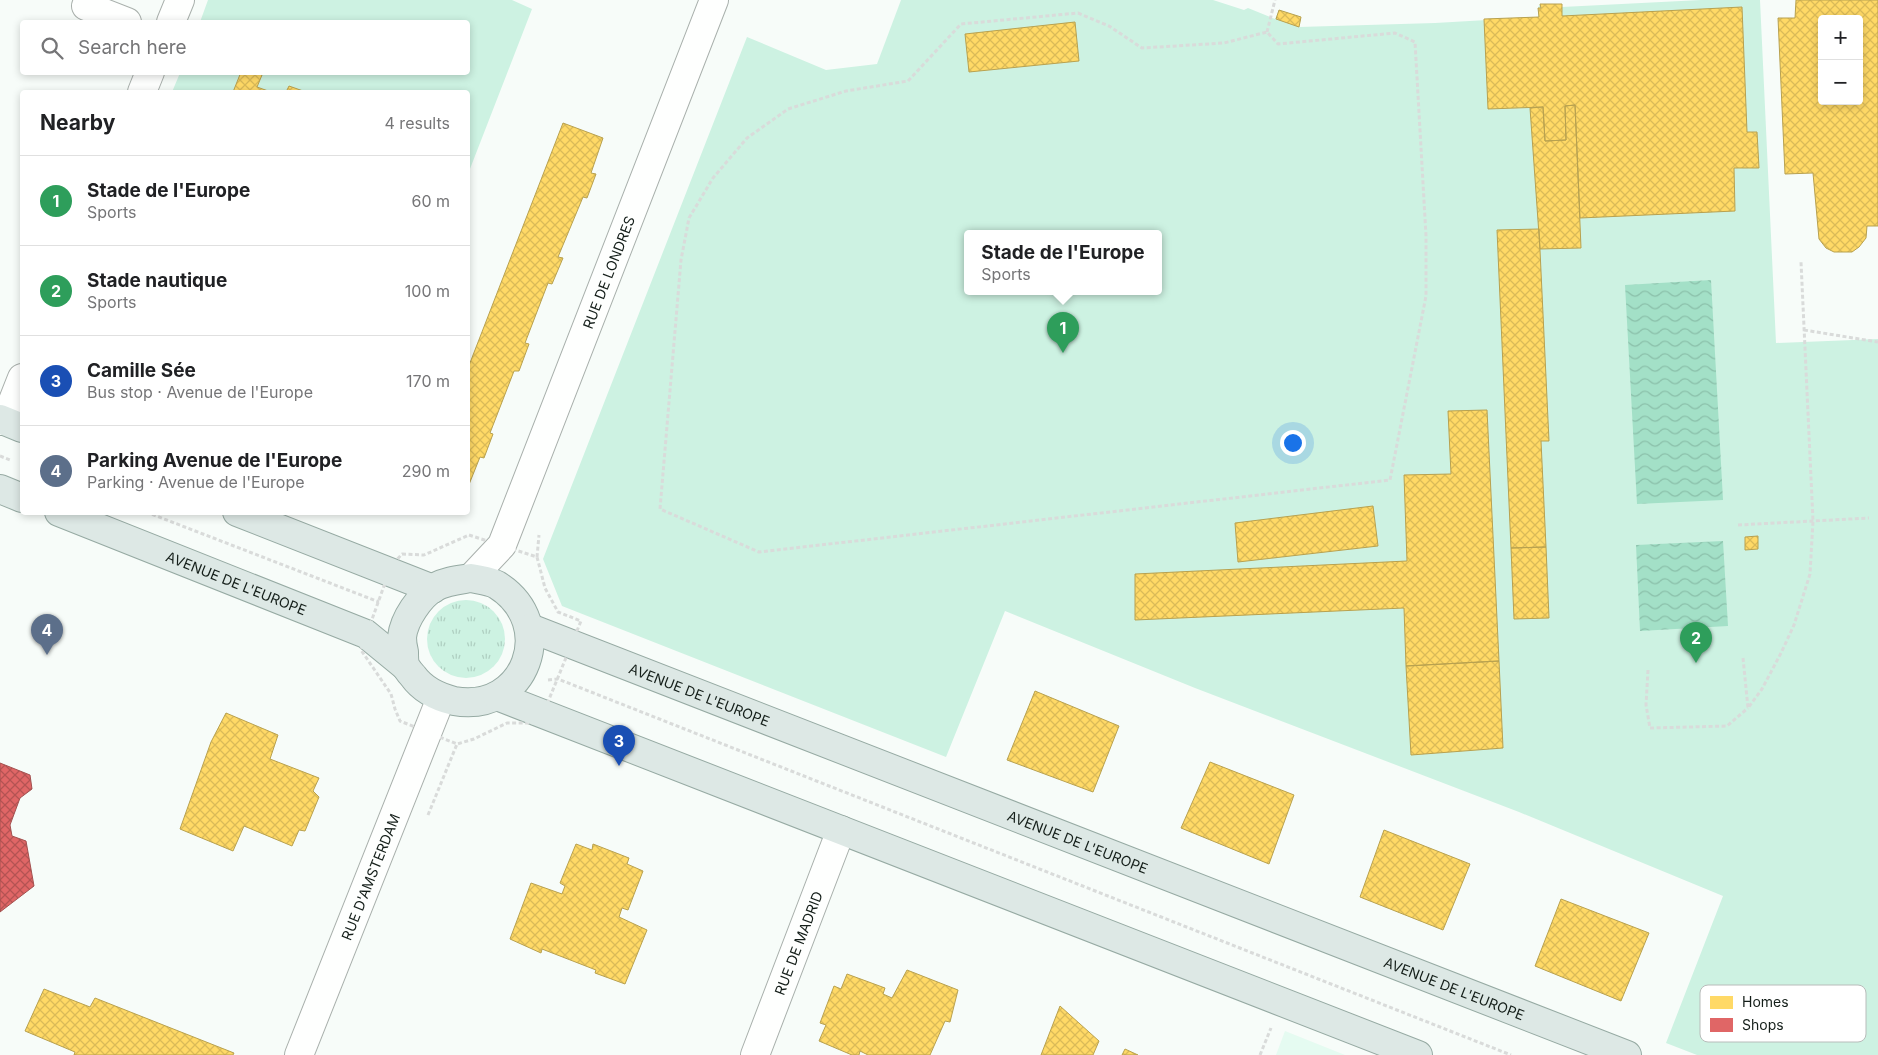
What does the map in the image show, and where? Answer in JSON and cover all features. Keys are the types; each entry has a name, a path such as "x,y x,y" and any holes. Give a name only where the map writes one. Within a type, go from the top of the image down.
{"main road":[{"path":"0,489 20,497"},
{"name":"AVENUE DE L'EUROPE","path":"67,515 366,634 405,666"},
{"path":"245,515 432,588"},
{"path":"471,578 495,584 514,598 527,619 530,628 530,643 526,664 520,676 510,687 497,696 464,702 441,698 420,685 405,666 402,637 418,601 432,588 447,581 471,578"},
{"name":"AVENUE DE L'EUROPE","path":"530,628 573,643 1627,1055"},
{"path":"497,696 1418,1055"}],"street":[{"path":"172,20 180,0"},
{"name":"RUE DE LONDRES","path":"471,578 502,544 714,0"},
{"path":"86,6 122,20"},
{"path":"143,90 149,75"},
{"path":"7,423 20,384"},
{"name":"RUE DE LONDRES","path":"502,544 504,590"},
{"name":"RUE D'AMSTERDAM","path":"299,1055 441,698"},
{"name":"RUE DE MADRID","path":"755,1055 841,830"}],"path":[{"path":"1267,32 1275,0"},
{"path":"1078,13 1109,26 1142,48 1224,42 1267,32 1278,44 1395,33 1415,42 1426,236 1426,296 1390,480 760,552 660,509 680,260 689,218 713,178 747,138 788,109 846,91 908,81 961,24 1078,13"},
{"path":"1648,670 1646,705 1650,728 1727,726 1748,708 1762,689 1794,625 1810,574 1813,521 1801,262"},
{"path":"1804,330 1878,342"},
{"path":"154,515 378,602"},
{"path":"1738,524 1869,518"},
{"path":"502,544 537,557 545,588 558,612 581,621 573,643"},
{"path":"1743,658 1748,708"},
{"path":"558,680 1511,1055"}],"shaded area":[{"path":"1285,1031 1345,1055 1276,1055"}],"green space":[{"path":"208,0 512,0 532,9 470,169 470,90 173,90 179,75 470,75 470,20 201,20"},
{"path":"901,0 1213,0 1244,10 1248,8 1275,19 1279,10 1301,17 1299,27 1435,23 1538,17 1540,4 1562,7 1701,0 1760,0 1776,343 1878,339 1878,1055 1697,1055 1666,1043 1723,896 1519,812 1195,688 1005,611 946,757 562,606 543,559 747,37 826,70 877,64"},
{"path":"466,600 481,603 494,611 502,624 505,639 502,654 494,667 481,675 466,678 451,675 438,667 430,654 427,639 430,624 438,611 451,603"}],"water":[{"path":"1711,280 1723,500 1637,504 1625,285"},
{"path":"1723,541 1728,626 1640,631 1636,545"}],"building: Homes":[{"path":"1796,0 1878,0 1878,226 1867,226 1866,238 1852,252 1834,252 1826,248 1819,239 1813,173 1785,174 1778,18 1795,18"},
{"path":"1540,4 1562,4 1562,16 1742,7 1747,132 1757,132 1759,168 1734,168 1735,211 1580,218 1575,105 1565,106 1566,140 1545,141 1543,107 1488,109 1484,19 1539,17 1538,8 1541,8"},
{"path":"1279,10 1301,17 1299,27 1276,19"},
{"path":"1075,22 1079,61 969,72 965,34"},
{"path":"240,75 262,75 257,87 265,90 234,90"},
{"path":"289,86 300,90 287,90"},
{"path":"1575,105 1581,248 1540,249 1530,108 1543,107 1545,141 1566,140 1565,106"},
{"path":"563,123 603,138 591,173 596,174 587,198 583,197 558,257 563,258 552,284 548,283 525,343 529,344 519,371 514,371 490,433 493,434 484,458 480,457 470,482 470,363"},
{"path":"1539,229 1549,441 1541,441 1546,547 1511,548 1497,230"},
{"path":"1487,410 1499,661 1406,666 1404,608 1135,620 1135,574 1407,561 1404,475 1451,474 1448,411"},
{"path":"1373,506 1378,546 1238,562 1235,523"},
{"path":"1758,536 1758,549 1745,550 1745,537"},
{"path":"1546,547 1549,618 1514,619 1511,548"},
{"path":"1499,661 1503,748 1411,755 1406,666"},
{"path":"1035,691 1119,726 1093,792 1007,760"},
{"path":"226,713 278,735 270,759 319,778 313,791 319,797 305,831 299,830 292,846 244,826 233,851 180,829 211,742"},
{"path":"1210,762 1294,795 1269,864 1181,828"},
{"path":"1384,830 1470,864 1443,930 1360,897"},
{"path":"576,844 592,850 593,844 629,858 627,864 643,871 628,910 622,908 619,917 647,930 625,984 595,973 596,970 542,949 541,953 510,939 531,883 562,894 565,886 560,883"},
{"path":"1561,899 1649,933 1621,1001 1535,966"},
{"path":"907,970 958,990 950,1022 945,1021 930,1055 868,1055 860,1051 859,1055 852,1055 819,1041 826,1025 820,1023 834,986 841,989 847,974 885,988 883,994 892,998"},
{"path":"44,989 90,1007 95,998 234,1053 233,1055 74,1055 75,1052 25,1031"},
{"path":"1060,1006 1099,1041 1093,1055 1041,1055"},
{"path":"1125,1049 1138,1055 1122,1055"}],"building: Shops":[{"path":"0,763 30,775 32,789 20,798 10,825 12,836 26,841 34,886 0,912"}],"place":[{"name":"Stade de l'Europe","path":"1063,353"},
{"name":"Parking Avenue de l'Europe","path":"47,655"},
{"name":"Stade nautique","path":"1696,663"},
{"name":"Camille Sée","path":"619,766"}]}
